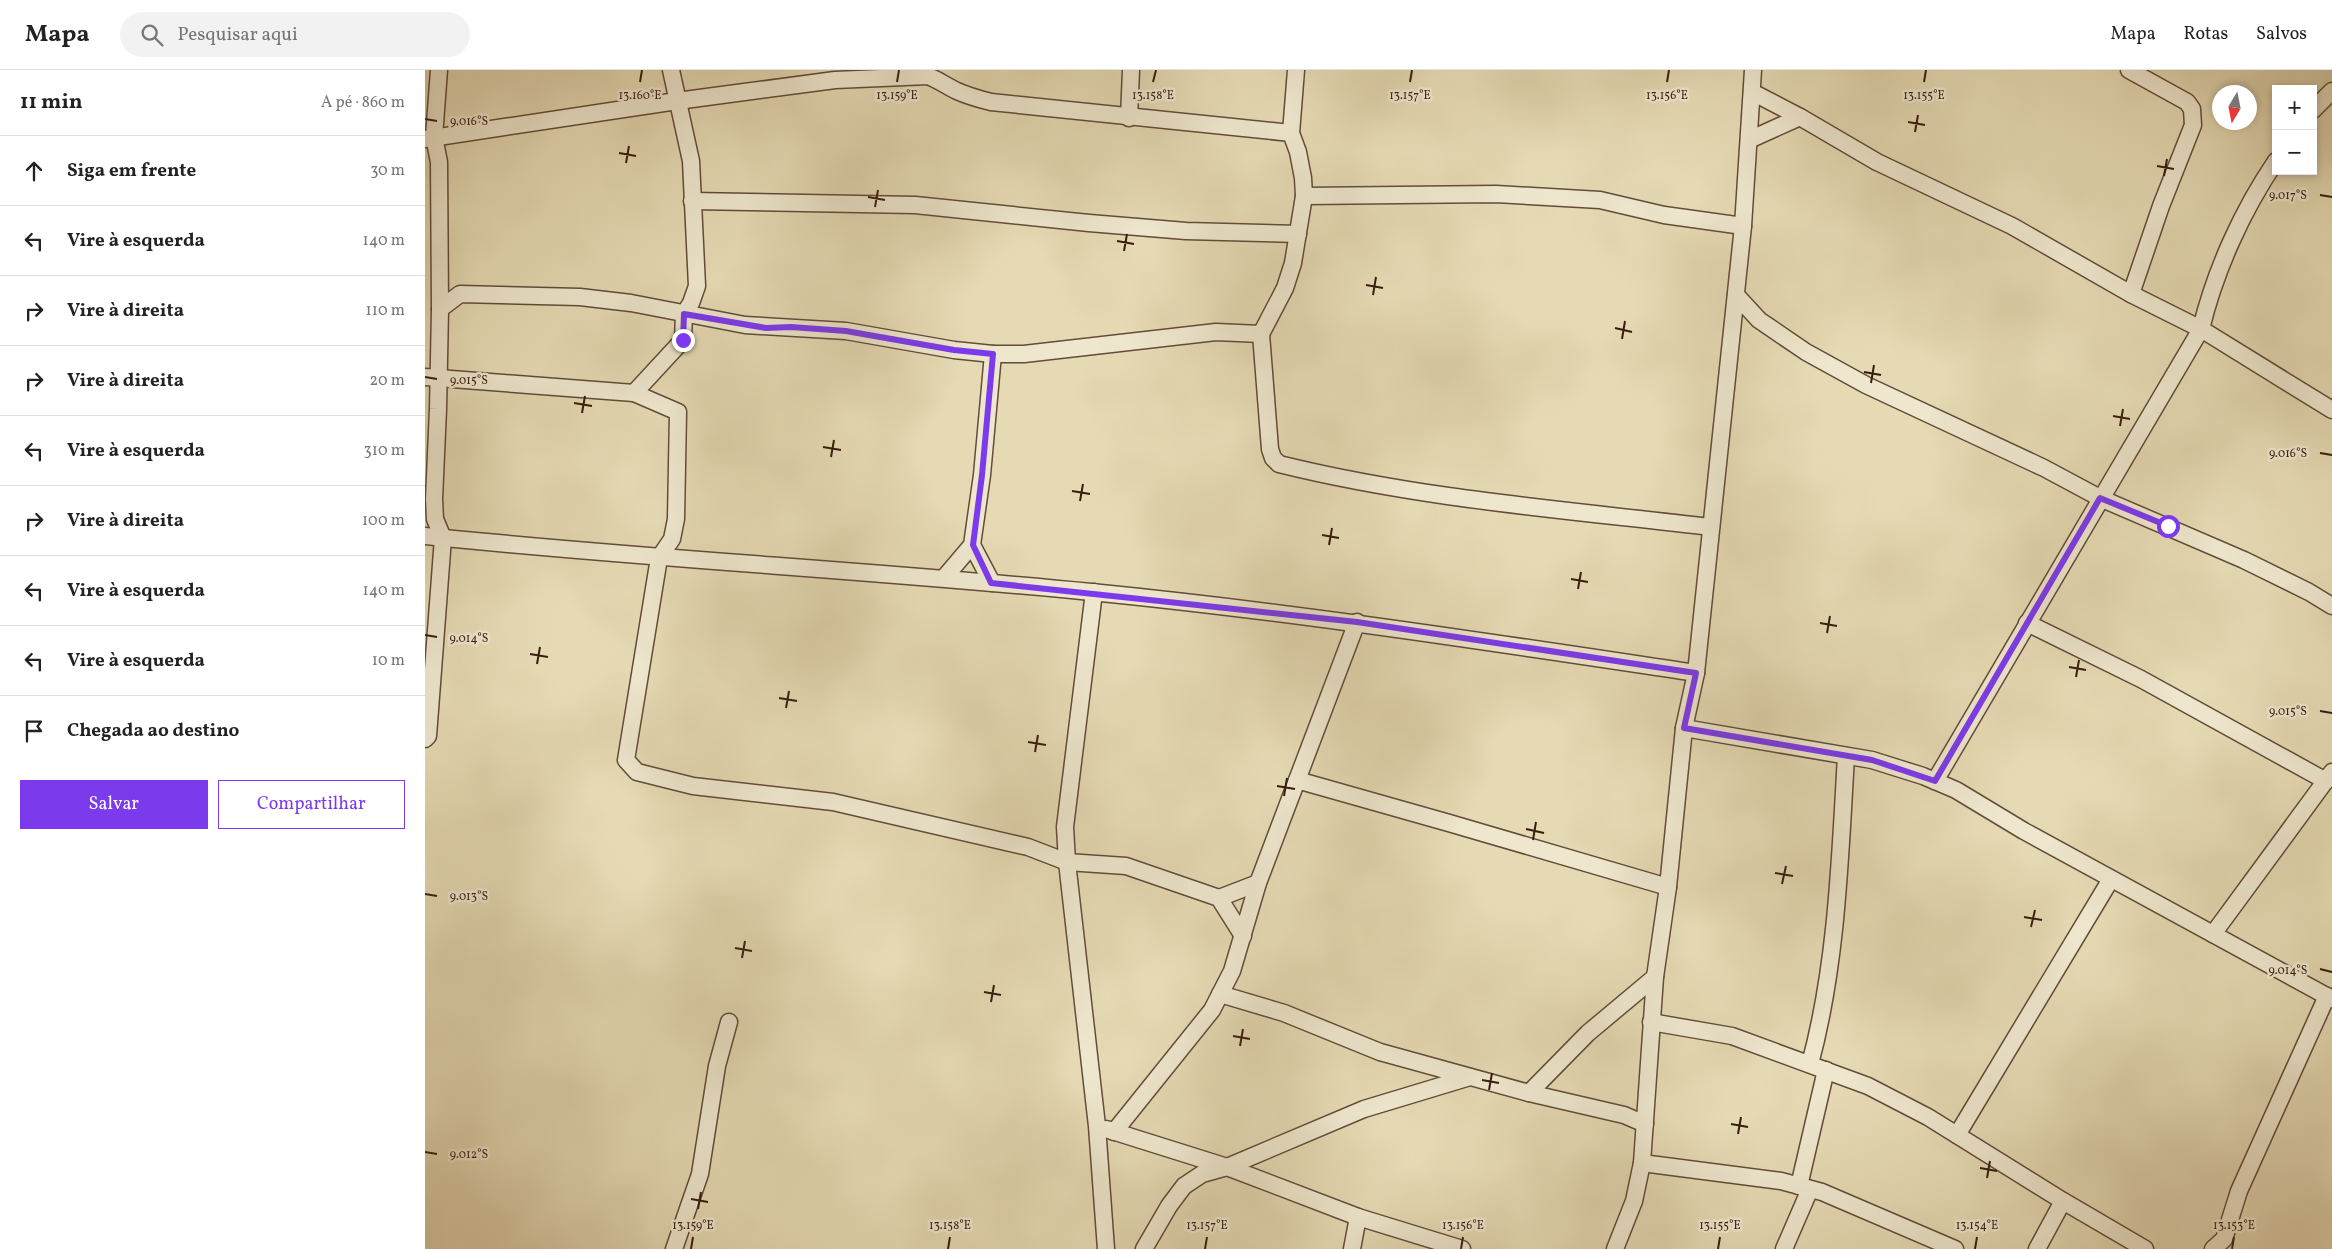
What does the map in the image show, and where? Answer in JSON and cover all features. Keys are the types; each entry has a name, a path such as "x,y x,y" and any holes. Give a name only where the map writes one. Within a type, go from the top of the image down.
{"street":[{"path":"425,739 428,736 443,538 435,519 433,499 432,378 440,309 439,162 429,138 439,70"},
{"path":"634,393 683,340 684,314 691,303 697,286 691,161 671,70"},
{"path":"1129,118 1131,70"},
{"path":"1296,70 1291,133 1300,160 1304,196 1293,263 1285,288 1261,334 1270,449 1273,458 1279,464 1404,489 1482,501 1711,527"},
{"path":"1615,1249 1634,1202 1642,1163 1655,977 1668,887 1684,728 1696,673 1743,226 1753,70"},
{"path":"2129,70 2187,102 2192,109 2193,125 2161,206 2131,294"},
{"path":"429,138 677,101 835,80 928,76 941,80 954,90 973,98 991,102 1129,118 1291,133"},
{"path":"2317,106 2332,91"},
{"path":"1751,92 1800,117 1877,162 2012,226 2131,294 2201,329 2332,410"},
{"path":"1749,140 1800,117"},
{"path":"1935,781 2201,329 2208,301 2226,258 2253,199 2272,168"},
{"path":"1304,196 1496,194 1600,200 1664,215 1743,226"},
{"path":"692,201 915,205 1089,224 1186,231 1298,234"},
{"path":"439,284 460,294 580,297 631,303 766,328 791,327 846,331 954,350 993,354 1024,354 1216,332 1261,334"},
{"path":"440,309 460,294"},
{"path":"1736,295 1759,320 1806,352 1866,385 2044,468 2100,498 2244,560 2309,592 2332,606"},
{"path":"1732,331 1759,320"},
{"path":"991,583 973,545 982,475 993,354"},
{"path":"432,378 634,393 678,412 676,519 672,538 659,558 626,760 630,767 637,772 693,786 833,802 1029,846 1050,857 1067,862 1126,866 1219,898 1243,936"},
{"path":"425,536 659,558 943,578 1094,592 1357,622 1696,673"},
{"path":"943,578 973,545"},
{"path":"1094,592 1065,827 1067,862 1097,1126 1106,1249"},
{"path":"1114,1132 1212,1010 1232,971 1258,883 1357,622"},
{"path":"2027,623 2141,679 2329,776 2213,934"},
{"path":"1684,728 1872,760 1935,781 2329,998 2239,1191 2221,1246"},
{"path":"1810,1064 1819,1031 1826,989 1840,848 1846,756"},
{"path":"1297,780 1668,887"},
{"path":"1957,1135 2111,879"},
{"path":"1219,898 1258,883"},
{"path":"1529,1093 1588,1034 1655,977"},
{"path":"1220,994 1284,1013 1380,1052 1529,1093 1624,1115 1645,1124"},
{"path":"674,1249 700,1174 717,1066 729,1022"},
{"path":"1651,1022 1732,1036 1867,1086 1957,1135 2063,1202 2145,1249"},
{"path":"1784,1249 1804,1187 1826,1070"},
{"path":"1144,1249 1169,1206 1184,1186 1202,1174 1227,1167 1365,1109 1470,1077"},
{"path":"1097,1126 1227,1167 1358,1217 1462,1249"},
{"path":"1642,1163 1781,1180 1804,1187 1936,1239 1955,1249"},
{"path":"2037,1249 2063,1202"},
{"path":"1352,1249 1358,1217"}],"route":[{"path":"683,340 684,314 766,328 791,327 846,331 954,350 993,354 982,475 973,545 991,583 1094,592 1357,622 1696,673 1684,728 1872,760 1935,781 2100,498 2168,526"}]}
